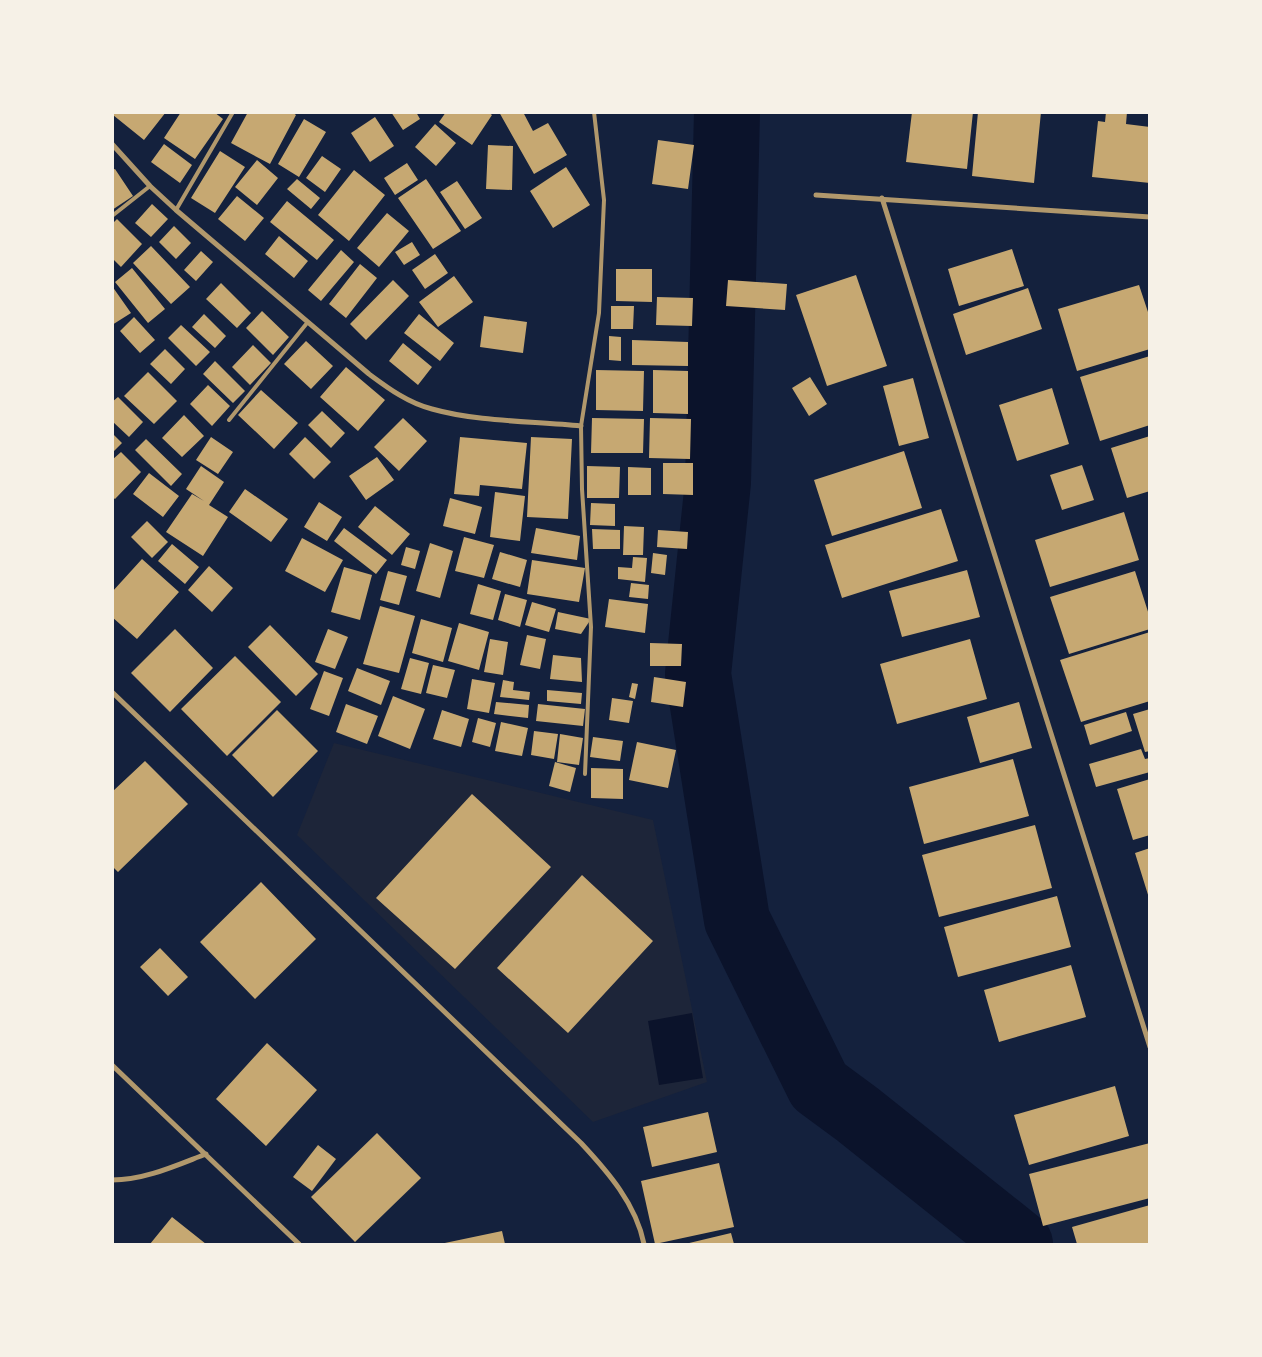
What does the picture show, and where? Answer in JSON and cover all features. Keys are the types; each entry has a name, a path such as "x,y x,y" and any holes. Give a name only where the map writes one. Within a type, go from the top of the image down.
{"street":[{"path":"112,144 150,186 176,210 307,323 398,395 431,409 472,416 581,426"},
{"path":"816,195 1150,217"},
{"path":"882,198 1150,1047"},
{"path":"112,692 581,1143 610,1174 631,1207 644,1244"},
{"path":"112,1065 299,1244"},
{"path":"112,1180 122,1180 161,1171 206,1154"}],"lane":[{"path":"176,210 233,112"},
{"path":"585,774 592,627 582,489 581,426 599,313 604,200 594,112"},
{"path":"112,216 150,186"},
{"path":"229,420 307,323"}],"shaded area":[{"path":"334,743 653,820 707,1082 593,1122 297,835"},
{"path":"692,1013 703,1078 659,1085 648,1021"}],"building":[{"path":"115,112 166,112 144,140 113,115"},
{"path":"181,112 214,112 223,119 195,159 164,138"},
{"path":"248,112 292,112 296,115 270,164 231,143"},
{"path":"391,112 416,112 420,119 403,130"},
{"path":"446,112 488,112 492,115 472,145 439,122"},
{"path":"499,112 523,112 533,131 548,123 567,155 534,174"},
{"path":"912,112 973,112 967,169 906,162"},
{"path":"978,112 1041,112 1034,183 972,176"},
{"path":"1106,112 1127,112 1126,124 1150,127 1150,183 1092,177 1098,121 1105,122"},
{"path":"375,117 394,146 370,162 351,133"},
{"path":"304,119 326,132 299,177 278,164"},
{"path":"435,124 456,143 436,166 415,147"},
{"path":"658,140 694,145 688,189 652,184"},
{"path":"164,144 192,165 180,183 151,162"},
{"path":"488,145 513,146 512,190 486,189"},
{"path":"220,151 245,167 215,213 191,198"},
{"path":"322,156 341,169 325,192 306,178"},
{"path":"257,160 278,178 257,205 235,187"},
{"path":"407,163 418,180 395,195 384,178"},
{"path":"566,167 590,205 553,228 530,191"},
{"path":"115,169 133,196 112,210 112,170"},
{"path":"354,170 385,195 349,241 318,215"},
{"path":"297,179 320,198 311,209 287,189"},
{"path":"426,179 461,231 433,249 398,198"},
{"path":"457,181 482,218 465,229 440,192"},
{"path":"237,196 264,218 245,241 218,219"},
{"path":"287,201 334,240 317,260 270,222"},
{"path":"152,204 168,219 151,237 135,223"},
{"path":"387,213 409,231 379,267 357,248"},
{"path":"117,219 142,244 121,267 112,258 112,224"},
{"path":"174,226 191,243 176,259 159,242"},
{"path":"279,236 308,261 294,278 265,254"},
{"path":"412,242 420,255 404,265 395,252"},
{"path":"151,246 190,287 171,304 133,263"},
{"path":"1012,249 1024,286 959,306 948,269"},
{"path":"341,250 354,262 321,301 308,290"},
{"path":"201,251 213,262 196,281 184,270"},
{"path":"435,254 448,273 425,289 412,270"},
{"path":"360,264 377,278 346,318 329,304"},
{"path":"132,268 165,309 148,323 115,282"},
{"path":"616,269 652,269 652,302 616,301"},
{"path":"856,275 887,366 827,386 796,295"},
{"path":"454,276 473,302 438,327 419,302"},
{"path":"393,280 409,296 366,340 350,324"},
{"path":"728,280 787,284 785,310 726,306"},
{"path":"221,283 251,313 237,328 206,299"},
{"path":"1139,285 1150,318 1150,349 1077,371 1058,309"},
{"path":"112,286 131,313 112,325"},
{"path":"1028,288 1042,329 966,355 953,314"},
{"path":"657,297 693,298 692,326 656,325"},
{"path":"611,306 634,306 633,329 611,329"},
{"path":"262,311 289,337 273,355 246,328"},
{"path":"204,314 226,336 215,348 192,327"},
{"path":"419,314 454,343 440,361 404,333"},
{"path":"484,316 527,322 523,353 480,347"},
{"path":"134,317 155,340 140,353 120,331"},
{"path":"181,325 210,352 196,366 168,338"},
{"path":"609,336 621,337 621,361 609,360"},
{"path":"632,340 688,342 688,366 632,365"},
{"path":"306,341 333,366 311,389 284,364"},
{"path":"403,343 432,367 418,385 389,361"},
{"path":"253,345 271,363 250,385 232,367"},
{"path":"165,349 185,369 171,384 150,364"},
{"path":"1150,356 1150,425 1100,441 1080,377"},
{"path":"215,361 245,391 233,403 203,374"},
{"path":"346,367 385,400 358,431 320,397"},
{"path":"596,370 644,371 643,411 596,410"},
{"path":"653,370 688,371 688,414 653,413"},
{"path":"148,372 177,401 154,424 124,396"},
{"path":"810,377 827,404 809,416 792,388"},
{"path":"913,378 929,438 899,446 883,386"},
{"path":"208,385 230,406 212,426 190,404"},
{"path":"1052,388 1069,444 1017,461 999,405"},
{"path":"261,390 298,423 274,449 238,415"},
{"path":"118,397 143,422 129,437 112,421 112,402"},
{"path":"322,411 345,433 331,448 308,425"},
{"path":"184,415 204,436 182,457 162,438"},
{"path":"403,418 427,441 399,471 374,447"},
{"path":"592,418 644,419 643,453 591,453"},
{"path":"650,418 691,419 690,459 649,458"},
{"path":"112,433 122,443 112,453"},
{"path":"1150,436 1150,491 1127,498 1111,448"},
{"path":"211,437 233,452 218,474 196,460"},
{"path":"305,437 331,462 314,479 289,454"},
{"path":"460,437 527,443 522,489 480,485 479,496 454,494"},
{"path":"531,437 572,439 568,519 527,517"},
{"path":"146,439 182,474 171,486 135,450"},
{"path":"904,451 922,508 832,536 814,480"},
{"path":"121,452 141,472 115,499 112,497 112,460"},
{"path":"377,457 394,480 366,500 349,476"},
{"path":"663,463 693,463 693,495 663,494"},
{"path":"1082,465 1094,500 1062,510 1050,475"},
{"path":"201,466 224,482 209,505 228,517 203,556 166,532 192,494 204,501 186,489"},
{"path":"587,466 620,467 619,498 587,498"},
{"path":"628,467 651,468 651,495 628,495"},
{"path":"149,473 179,496 163,517 133,494"},
{"path":"245,489 288,519 271,542 229,512"},
{"path":"495,492 525,496 520,541 490,537"},
{"path":"450,498 482,507 475,534 443,526"},
{"path":"319,502 342,517 327,541 304,527"},
{"path":"591,503 615,504 615,526 590,525"},
{"path":"375,506 410,534 392,555 358,527"},
{"path":"941,509 958,561 842,598 825,545"},
{"path":"1124,512 1139,560 1050,587 1035,540"},
{"path":"147,521 168,542 152,558 131,537"},
{"path":"624,526 644,527 643,555 623,555"},
{"path":"344,528 387,560 376,574 334,541"},
{"path":"536,528 580,536 577,560 531,553"},
{"path":"592,529 620,530 620,549 593,549"},
{"path":"658,530 688,532 687,549 657,547"},
{"path":"464,537 494,545 484,578 455,571"},
{"path":"302,538 343,560 325,592 285,571"},
{"path":"430,543 453,551 440,598 416,591"},
{"path":"172,544 199,567 185,584 158,561"},
{"path":"406,547 420,551 415,569 401,565"},
{"path":"500,552 527,560 520,587 492,579"},
{"path":"653,553 667,555 665,575 651,573"},
{"path":"633,557 647,558 645,582 618,579 618,567 632,568"},
{"path":"142,559 179,592 137,639 112,617 112,592"},
{"path":"532,560 585,568 579,602 527,594"},
{"path":"209,566 233,588 212,612 188,590"},
{"path":"344,567 372,575 360,620 331,612"},
{"path":"967,570 980,617 902,637 889,591"},
{"path":"388,571 407,576 399,605 380,600"},
{"path":"1135,571 1150,618 1150,629 1069,654 1050,597"},
{"path":"631,583 649,585 648,599 629,597"},
{"path":"478,584 501,591 493,620 470,614"},
{"path":"505,594 527,600 520,627 498,620"},
{"path":"609,599 648,604 645,633 605,627"},
{"path":"532,602 556,609 549,632 525,625"},
{"path":"380,606 415,616 399,673 363,664"},
{"path":"558,612 591,619 581,634 555,629"},
{"path":"421,619 452,628 443,662 412,653"},
{"path":"459,623 489,632 479,670 448,661"},
{"path":"270,625 318,674 296,696 248,647"},
{"path":"175,629 213,668 170,712 131,673"},
{"path":"328,629 348,637 335,669 315,662"},
{"path":"1150,632 1150,701 1081,722 1060,660"},
{"path":"527,635 546,639 540,669 520,665"},
{"path":"490,639 508,642 503,675 484,672"},
{"path":"970,639 987,699 897,724 880,664"},
{"path":"650,643 682,644 681,666 650,666"},
{"path":"553,655 581,658 582,682 550,679"},
{"path":"235,656 281,702 227,756 181,709"},
{"path":"410,658 429,663 421,694 401,689"},
{"path":"433,665 455,670 447,698 426,693"},
{"path":"357,668 390,681 381,705 348,691"},
{"path":"324,671 343,678 329,716 310,709"},
{"path":"654,677 686,682 683,707 651,702"},
{"path":"472,679 495,683 489,713 467,709"},
{"path":"503,680 514,682 513,690 530,692 529,700 500,697"},
{"path":"632,683 638,684 635,699 629,697"},
{"path":"547,690 582,693 581,704 547,701"},
{"path":"393,696 425,709 410,749 378,736"},
{"path":"612,698 633,701 629,723 609,720"},
{"path":"496,702 529,705 528,718 494,714"},
{"path":"1019,702 1032,748 980,763 967,717"},
{"path":"346,704 378,716 367,744 336,732"},
{"path":"538,704 585,709 583,726 536,721"},
{"path":"1150,709 1150,751 1145,752 1133,714"},
{"path":"277,710 318,751 273,797 232,755"},
{"path":"442,710 469,719 461,747 433,739"},
{"path":"1126,712 1132,731 1090,745 1084,725"},
{"path":"478,718 496,723 490,747 472,742"},
{"path":"501,722 528,728 522,756 495,751"},
{"path":"534,731 558,734 554,759 531,755"},
{"path":"560,734 583,738 579,765 557,762"},
{"path":"593,737 623,741 620,761 590,757"},
{"path":"637,742 676,750 668,788 629,780"},
{"path":"1141,749 1145,759 1150,758 1150,772 1096,787 1089,764"},
{"path":"1013,759 1029,816 924,844 909,787"},
{"path":"145,761 188,804 118,872 112,866 112,792"},
{"path":"555,762 576,768 570,792 549,786"},
{"path":"591,768 623,769 623,799 591,798"},
{"path":"1150,779 1150,835 1133,840 1117,789"},
{"path":"472,794 551,867 455,969 376,898"},
{"path":"1035,825 1052,888 939,917 922,855"},
{"path":"1150,848 1150,898 1149,898 1135,853"},
{"path":"582,875 653,941 568,1033 497,968"},
{"path":"261,882 316,939 255,999 200,942"},
{"path":"1057,896 1071,947 958,977 944,927"},
{"path":"160,948 188,977 168,996 140,967"},
{"path":"1071,965 1086,1017 999,1042 984,990"},
{"path":"267,1043 317,1090 266,1146 216,1099"},
{"path":"1115,1086 1129,1136 1029,1165 1014,1115"},
{"path":"708,1112 717,1152 652,1167 643,1127"},
{"path":"377,1133 421,1178 355,1242 311,1197"},
{"path":"1150,1143 1150,1198 1043,1226 1029,1174"},
{"path":"318,1145 336,1159 312,1191 293,1177"},
{"path":"719,1163 734,1227 655,1244 641,1181"},
{"path":"1150,1205 1150,1244 1077,1244 1072,1227"},
{"path":"172,1217 206,1244 150,1244"},
{"path":"502,1231 505,1244 440,1244"},
{"path":"731,1233 734,1244 685,1244"}],"waterway":[{"path":"727,112 718,482 698,674 737,920 819,1086 1020,1244"}]}
